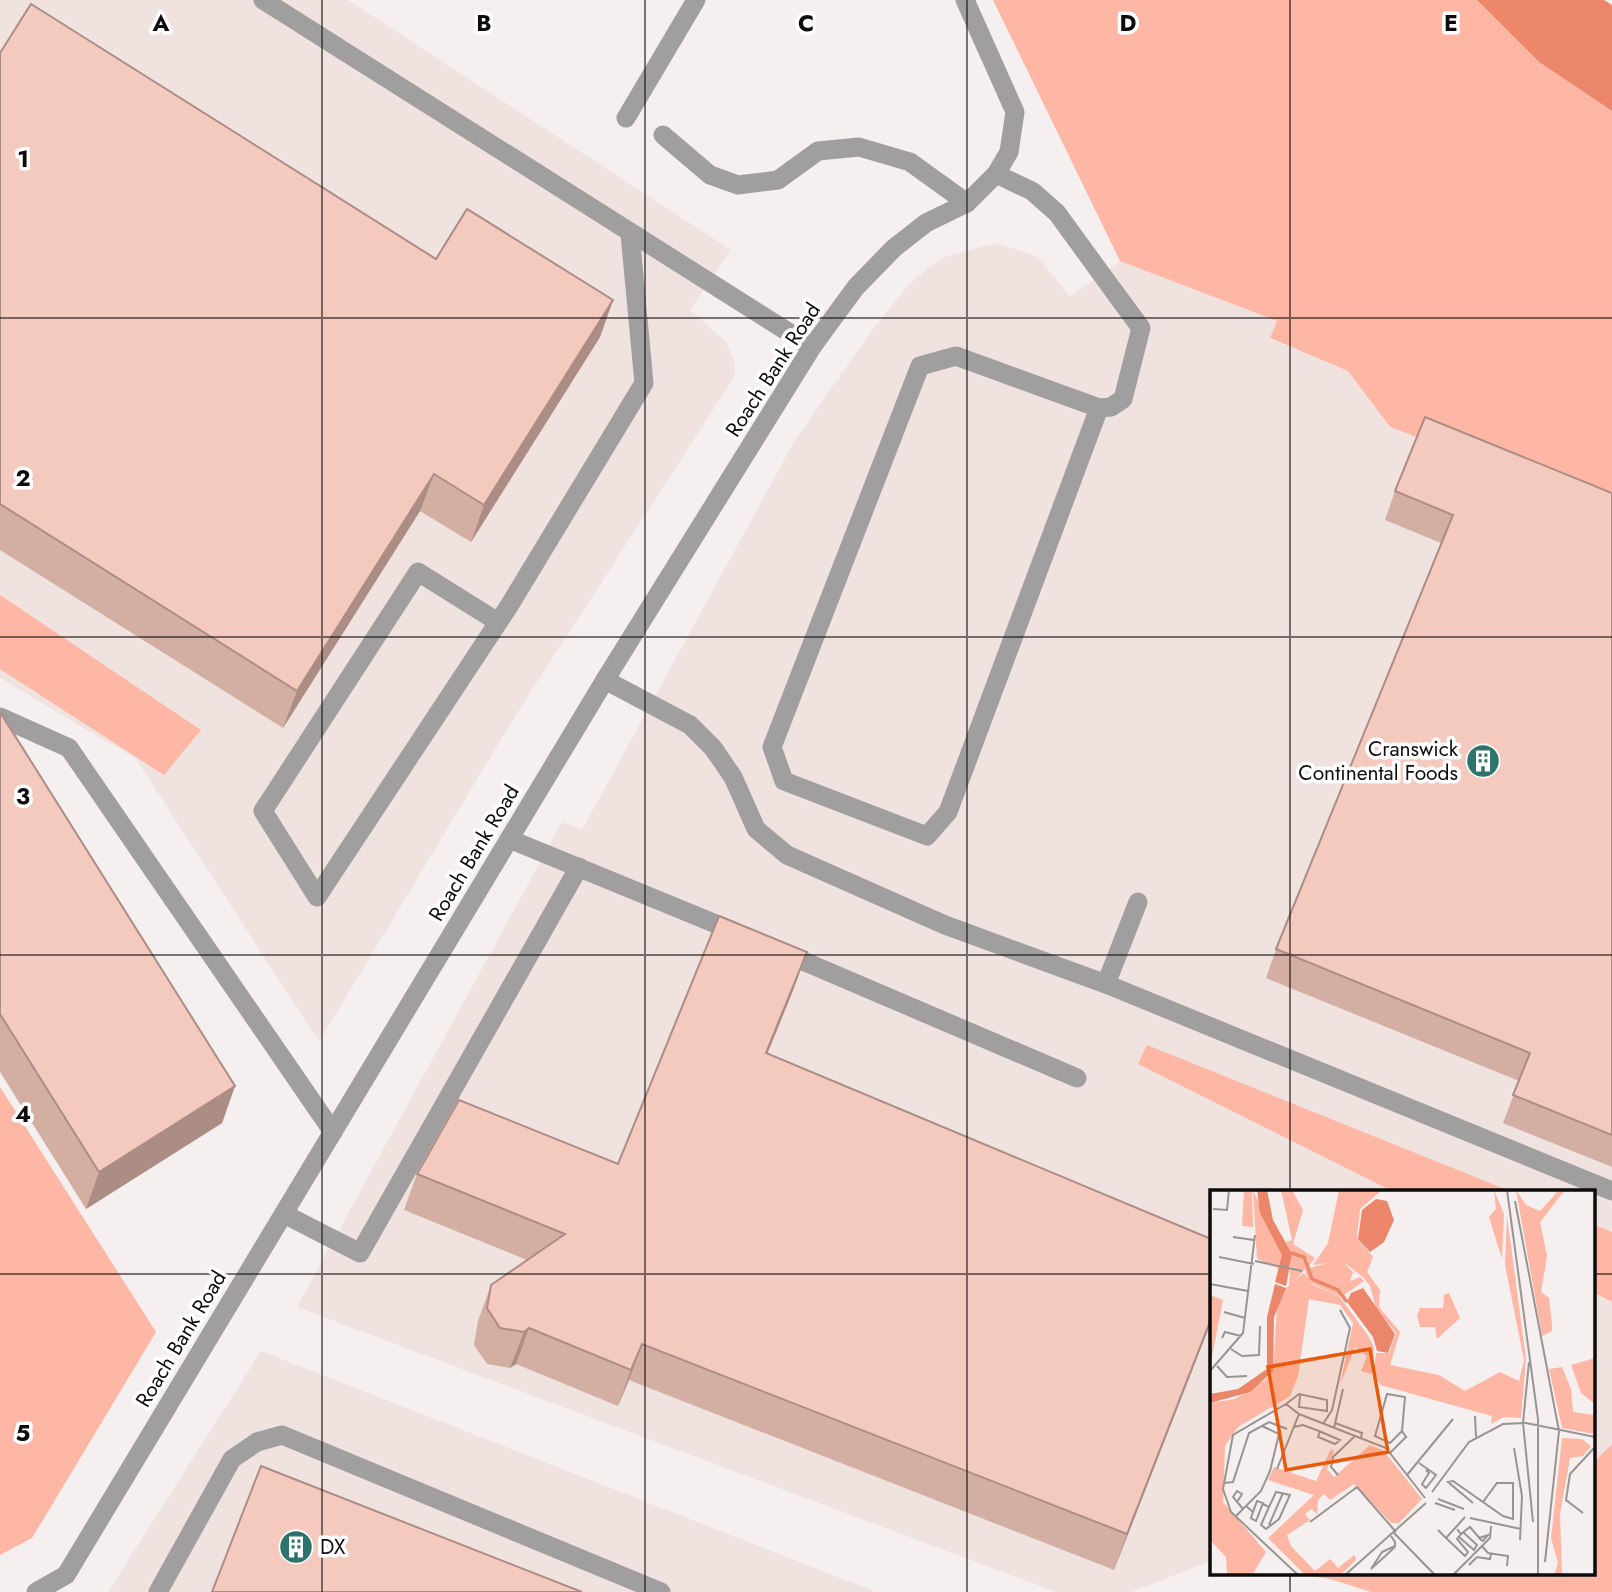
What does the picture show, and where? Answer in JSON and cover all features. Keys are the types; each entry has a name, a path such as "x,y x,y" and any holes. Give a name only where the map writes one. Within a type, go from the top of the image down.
{"street":[{"path":"263,0 812,347"},
{"path":"626,118 696,0"},
{"path":"965,0 1015,113 1009,152 996,174 1032,191 1057,213 1141,328 1123,399 1111,407 1099,408 956,356 920,366 772,747 784,781 927,836 948,812 1099,408"},
{"path":"663,135 710,175 738,185 778,180 818,152 859,147 910,163 967,203"},
{"name":"Roach Bank Road","path":"36,1592 66,1576 605,680 812,347 856,287 894,248 926,223 967,203 996,174"},
{"path":"498,622 418,572 263,811 317,897 498,622 644,383 630,234"},
{"path":"605,680 690,725 713,748 733,777 756,829 786,855 945,925 1106,984 1612,1191"},
{"path":"0,717 69,748 333,1132"},
{"path":"509,839 1077,1078"},
{"path":"284,1214 360,1253 579,867"},
{"path":"1106,984 1138,902"},
{"path":"158,1592 232,1459 257,1442 282,1434 661,1592"}],"shaded area":[{"path":"0,0 348,0 731,250 690,310 725,341 734,360 735,376 517,713 319,1042 136,759 0,678"},
{"path":"993,0 1477,0 1539,62 1612,111 1612,512 1390,427 1348,371 1270,338 1277,321 1120,261"},
{"path":"1477,0 1604,0 1612,5 1612,111 1539,62"},
{"path":"995,243 1037,256 1070,297 1120,261 1278,321 1270,339 1348,371 1390,428 1612,512 1612,1232 1594,1224 1594,1190 1507,1190 1147,1046 1138,1064 1390,1190 1210,1190 1210,1561 1131,1592 1056,1592 297,1307 562,822 582,830 795,440 873,329 911,282 941,258"},
{"path":"0,595 201,730 164,775 0,669"},
{"path":"1147,1045 1508,1190 1390,1190 1138,1064"},
{"path":"0,1087 156,1332 32,1538 0,1555"},
{"path":"1594,1224 1612,1232 1612,1302 1594,1293"},
{"path":"1594,1293 1612,1302 1612,1444 1594,1462"},
{"path":"261,1351 876,1592 108,1592"},
{"path":"1612,1444 1612,1592 1371,1592 1330,1579 1298,1574 1594,1574 1594,1462"}],"building":[{"path":"31,4 436,259 467,209 613,300 484,505 434,474 297,691 0,504 0,53"},
{"name":"Cranswick Continental Foods","path":"1425,417 1612,493 1612,1135 1513,1095 1530,1053 1276,949 1453,515 1395,491"},
{"path":"0,712 235,1086 99,1172 0,1014"},
{"path":"719,916 807,952 766,1053 1210,1239 1210,1322 1127,1534 642,1344 631,1370 529,1328 524,1332 500,1328 487,1308 491,1285 565,1234 417,1174 459,1100 618,1164"},
{"path":"261,1466 582,1592 212,1592"}],"place":[{"name":"Cranswick Continental Foods","path":"1483,761"},
{"name":"DX","path":"296,1547"}]}
